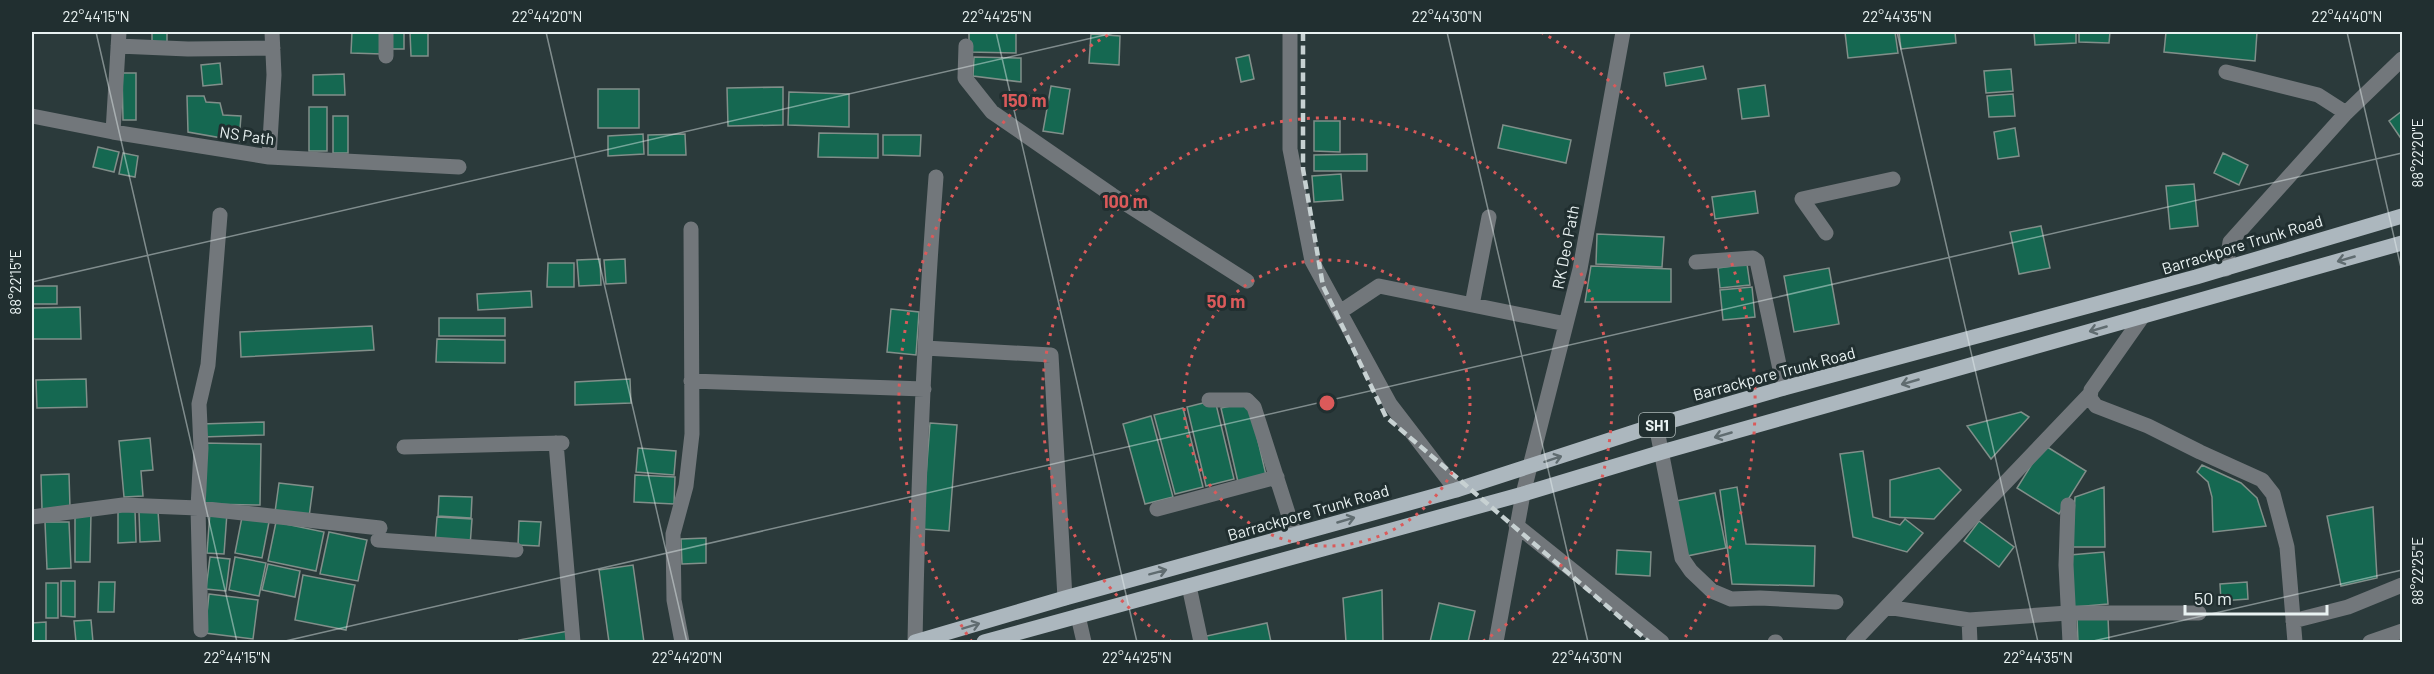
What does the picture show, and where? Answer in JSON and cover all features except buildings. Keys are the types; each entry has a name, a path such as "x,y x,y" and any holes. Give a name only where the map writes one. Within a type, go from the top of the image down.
{"main road":[{"name":"Barrackpore Trunk Road","path":"915,642 1456,490 1656,425 1784,388 2226,268 2403,216"},
{"name":"SH1","path":"984,642 1523,494 1662,452 2402,245"}],"street":[{"path":"269,157 272,32"},
{"path":"386,32 386,56"},
{"path":"1290,32 1290,149 1312,261 1390,404 1456,490"},
{"name":"RK Deo Path","path":"1496,642 1516,525 1529,467 1580,269 1623,32"},
{"path":"113,132 118,39 188,49 273,48"},
{"path":"966,46 966,78 992,112 1112,195 1247,281"},
{"path":"2226,268 2230,242 2346,113 2403,59"},
{"path":"2226,72 2318,95 2346,113"},
{"name":"NS Path","path":"32,116 113,132 269,157 459,167"},
{"path":"915,642 917,518 936,177"},
{"path":"1826,233 1802,199 1893,179"},
{"path":"201,630 198,508 201,448 199,404 208,365 220,215"},
{"path":"1472,304 1489,217"},
{"path":"682,642 675,600 673,534 686,486 692,434 691,229"},
{"path":"1696,262 1753,258 1757,261 1784,388"},
{"path":"1340,312 1379,286 1566,324"},
{"path":"1853,642 2089,394 2143,316"},
{"path":"925,348 1051,355 1065,598"},
{"path":"691,381 924,389"},
{"path":"2089,394 2096,405 2148,426 2200,453 2262,480 2273,494 2287,547 2295,642"},
{"path":"1209,400 1247,400 1254,407 1294,535"},
{"path":"1656,425 1682,558 1691,571 1712,591 1731,598 1836,602"},
{"path":"404,447 559,443 573,642"},
{"path":"1156,509 1277,477"},
{"path":"32,517 123,505 198,508 379,534 516,550"},
{"path":"2068,505 2066,565 2070,642"},
{"path":"1516,525 1662,642"},
{"path":"2293,621 2348,607 2403,585"},
{"path":"1189,586 1201,642"},
{"path":"1887,607 1969,620 2068,613 2199,613"},
{"path":"1078,616 1084,642"},
{"path":"1969,620 1970,642"},
{"path":"2370,642 2403,630"}],"railway":[{"path":"1303,32 1303,169 1323,286 1386,417 1649,642"}]}
